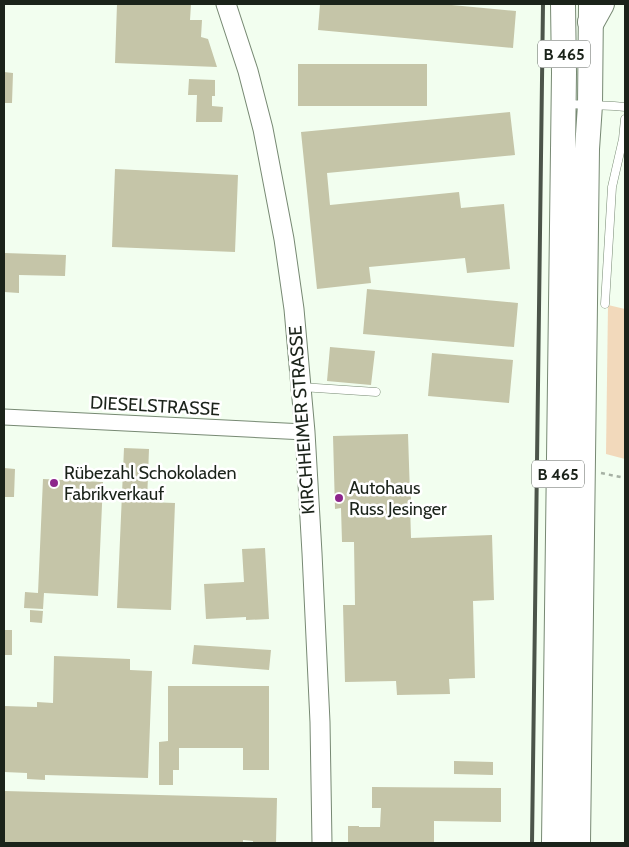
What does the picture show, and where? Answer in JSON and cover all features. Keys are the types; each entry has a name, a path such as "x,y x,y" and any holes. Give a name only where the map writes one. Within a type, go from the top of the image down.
{"main road":[{"name":"B 465","path":"554,843 563,4"},
{"name":"B 465","path":"578,843 588,148 594,10"}],"street":[{"name":"KIRCHHEIMER STRASSE","path":"226,4 248,71 264,129 284,239 294,309 305,432 312,553 322,843"},
{"name":"DIESELSTRASSE","path":"4,418 305,432"}],"lane":[{"path":"563,104 625,107"},
{"path":"605,304 612,187 623,139 625,119"},
{"path":"300,387 376,392"}],"path":[{"path":"601,473 625,478"}],"shaded area":[{"path":"608,305 625,309 625,459 606,454"}],"building":[{"path":"117,4 191,4 190,20 202,20 201,37 208,39 217,67 115,63"},
{"path":"320,4 441,4 516,11 513,48 318,30"},
{"path":"298,64 427,64 427,106 298,106"},
{"path":"4,72 13,73 12,103 4,103"},
{"path":"189,79 215,80 215,96 212,96 212,106 223,107 222,122 196,122 197,95 188,95"},
{"path":"510,112 515,155 327,173 330,205 459,192 461,208 504,204 510,269 467,273 465,258 369,267 371,283 317,289 301,132"},
{"path":"115,169 238,175 235,252 112,247"},
{"path":"4,253 66,255 65,276 19,275 19,293 4,292"},
{"path":"367,289 518,303 514,347 363,334"},
{"path":"330,347 375,351 371,385 327,381"},
{"path":"432,353 513,360 509,403 428,396"},
{"path":"408,434 411,538 492,535 494,600 473,601 475,678 449,679 450,694 397,695 396,681 345,682 343,605 355,605 354,542 342,542 341,508 335,509 333,436"},
{"path":"124,448 149,449 147,502 175,503 171,610 117,608"},
{"path":"4,468 15,469 14,497 4,497"},
{"path":"43,479 103,482 98,596 44,593 43,609 24,608 25,592 38,593"},
{"path":"265,548 269,619 246,620 246,617 206,619 204,584 244,582 242,549"},
{"path":"30,610 43,611 42,623 30,622"},
{"path":"4,630 12,630 12,655 4,655"},
{"path":"194,645 271,650 269,670 192,664"},
{"path":"54,656 130,659 130,670 152,671 148,778 45,775 45,780 27,779 27,773 4,772 4,706 37,707 37,702 53,703"},
{"path":"168,686 269,686 269,770 243,770 243,748 179,748 179,770 173,770 173,785 159,785 159,742 168,741"},
{"path":"454,761 493,762 493,775 454,774"},
{"path":"372,787 501,788 501,822 434,821 434,843 348,843 348,826 380,827 381,808 372,808"},
{"path":"4,791 277,798 276,843 253,843 253,841 243,840 243,843 4,843"}],"railway":[{"path":"532,843 543,4"}],"place":[{"name":"Rübezahl Schokoladen Fabrikverkauf","path":"54,483"},
{"name":"Autohaus Russ Jesinger","path":"339,498"}]}
